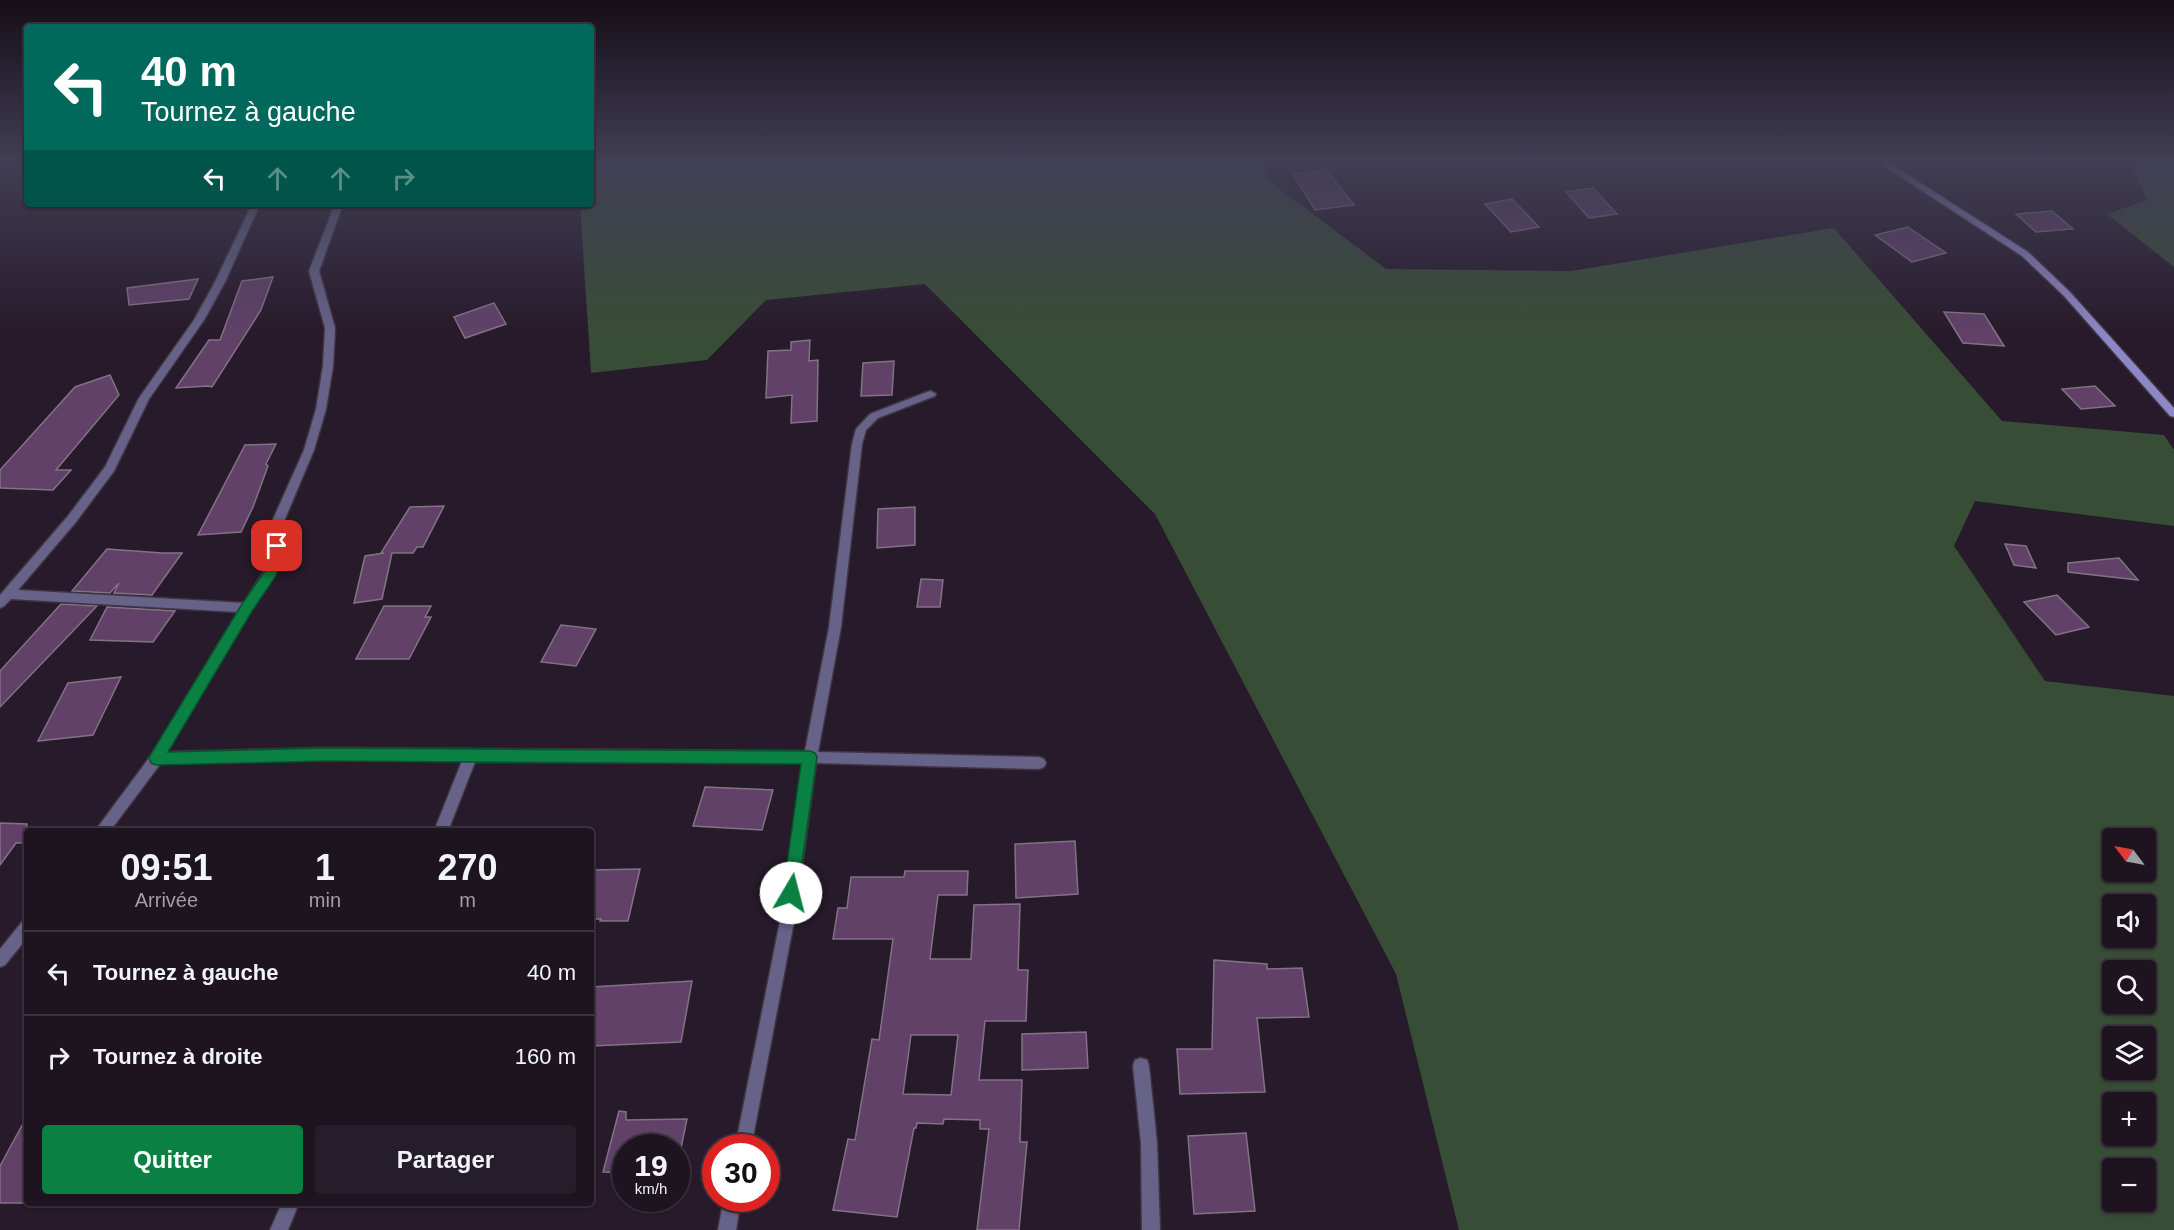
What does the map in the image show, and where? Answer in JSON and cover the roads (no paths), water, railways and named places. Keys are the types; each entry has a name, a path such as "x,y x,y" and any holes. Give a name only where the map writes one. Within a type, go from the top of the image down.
{"main road":[{"path":"1973,219 2006,240 2047,272 2174,414"}],"street":[{"path":"4,598 66,527 110,468 144,398 199,320 220,282 249,219"},
{"path":"104,828 156,758 278,558 276,526 309,450 321,408 328,366 330,327 314,271 333,219"},
{"path":"746,1134 788,916 810,757 836,627 849,493 861,429 874,416 931,394"},
{"path":"4,598 247,608"},
{"path":"156,758 326,754 810,757 1039,763"},
{"path":"442,828 471,756"},
{"path":"0,960 24,931"},
{"path":"1141,1066 1149,1143 1151,1230"},
{"path":"279,1230 290,1206"},
{"path":"727,1230 730,1212"}]}
